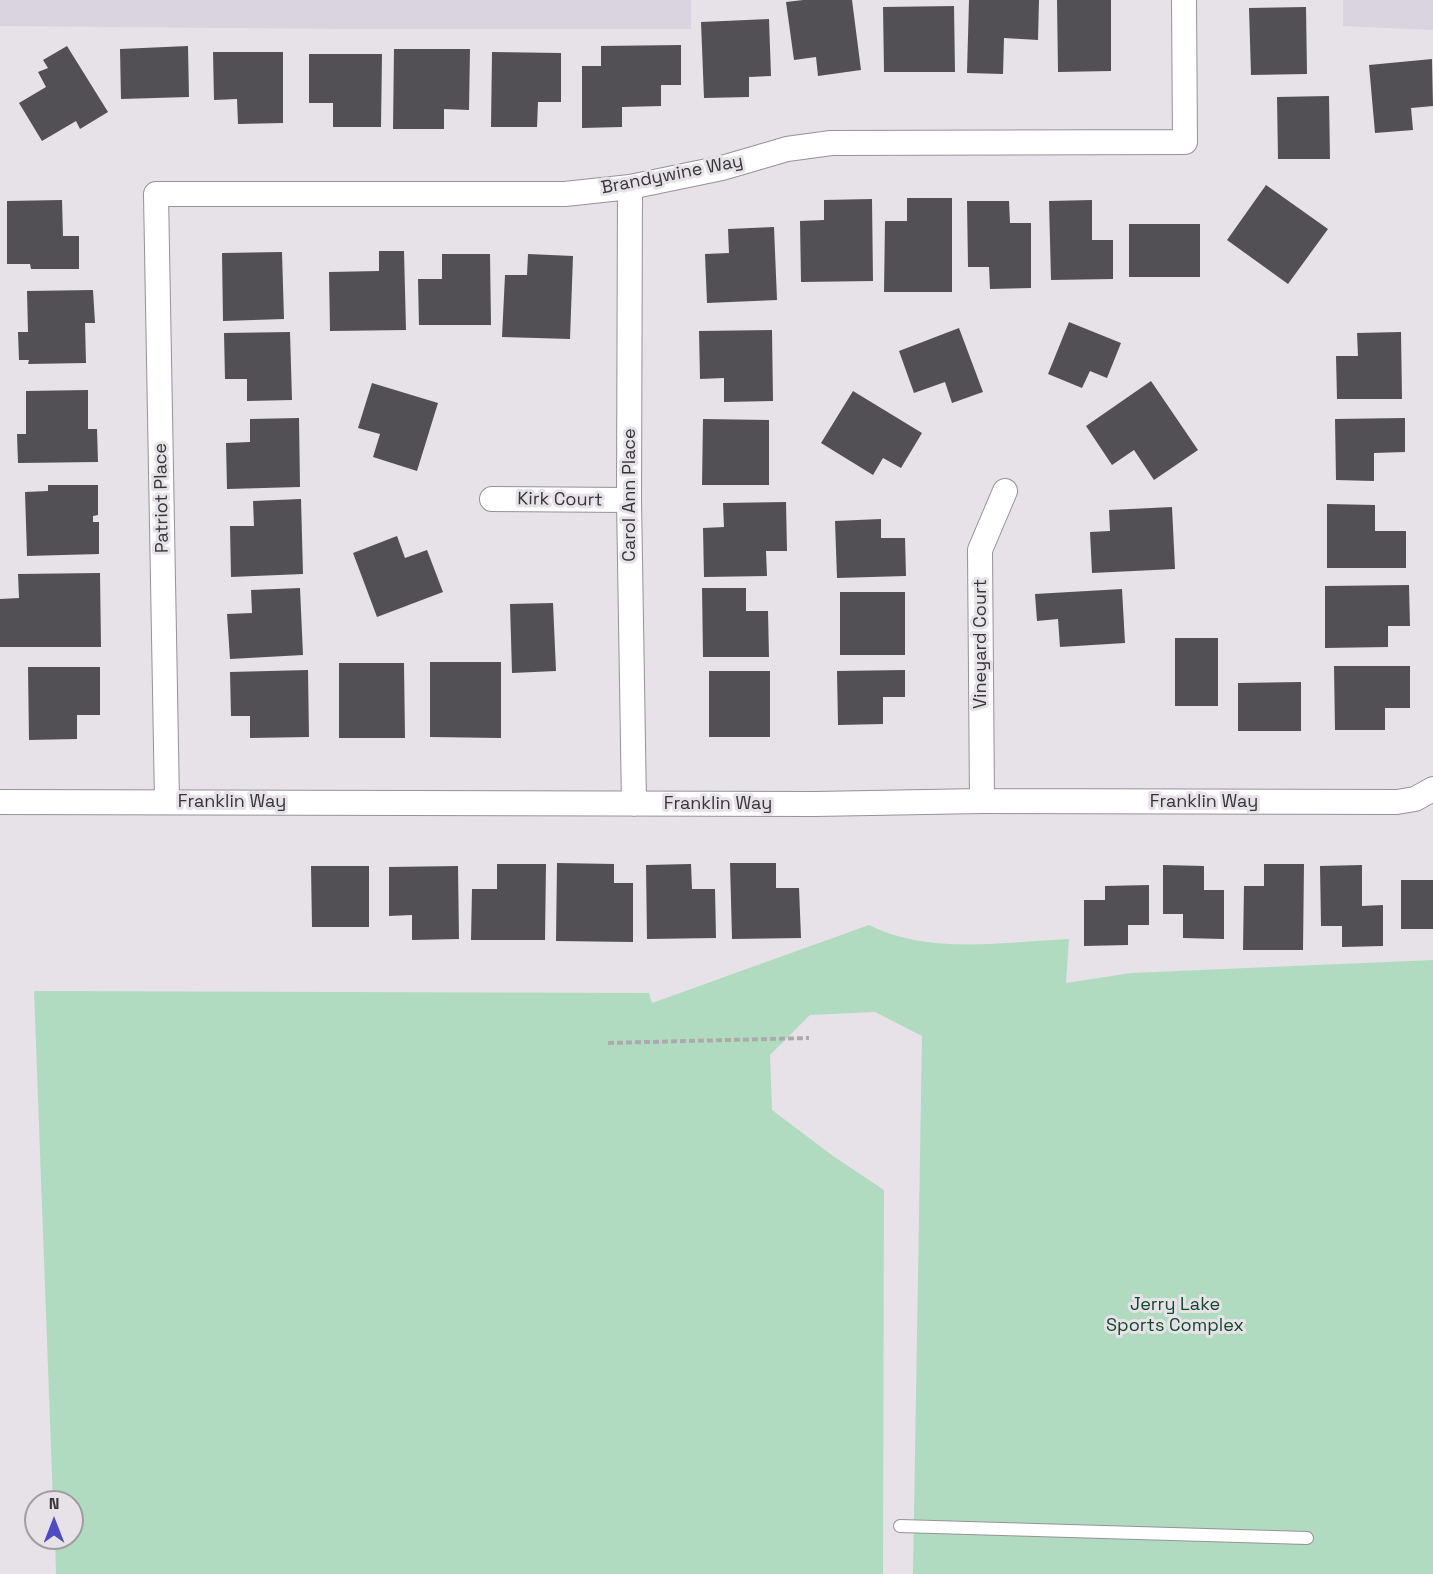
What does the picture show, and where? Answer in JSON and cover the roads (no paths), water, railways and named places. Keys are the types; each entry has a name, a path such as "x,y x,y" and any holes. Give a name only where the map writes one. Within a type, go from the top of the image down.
{"street":[{"name":"Brandywine Way","path":"156,194 565,194 630,187 722,168 787,148 831,143 1185,142 1184,0"},
{"name":"Carol Ann Place","path":"630,187 629,500 634,804"},
{"name":"Patriot Place","path":"156,194 167,801"},
{"name":"Vineyard Court","path":"982,801 980,550 1005,491"},
{"name":"Kirk Court","path":"492,499 629,500"},
{"name":"Franklin Way","path":"0,802 634,804 982,801 1397,802 1415,799 1433,789"}],"lane":[{"path":"900,1526 1307,1538"}],"park label":[{"name":"Jerry Lake Sports Complex","path":"1175,1315"}]}
